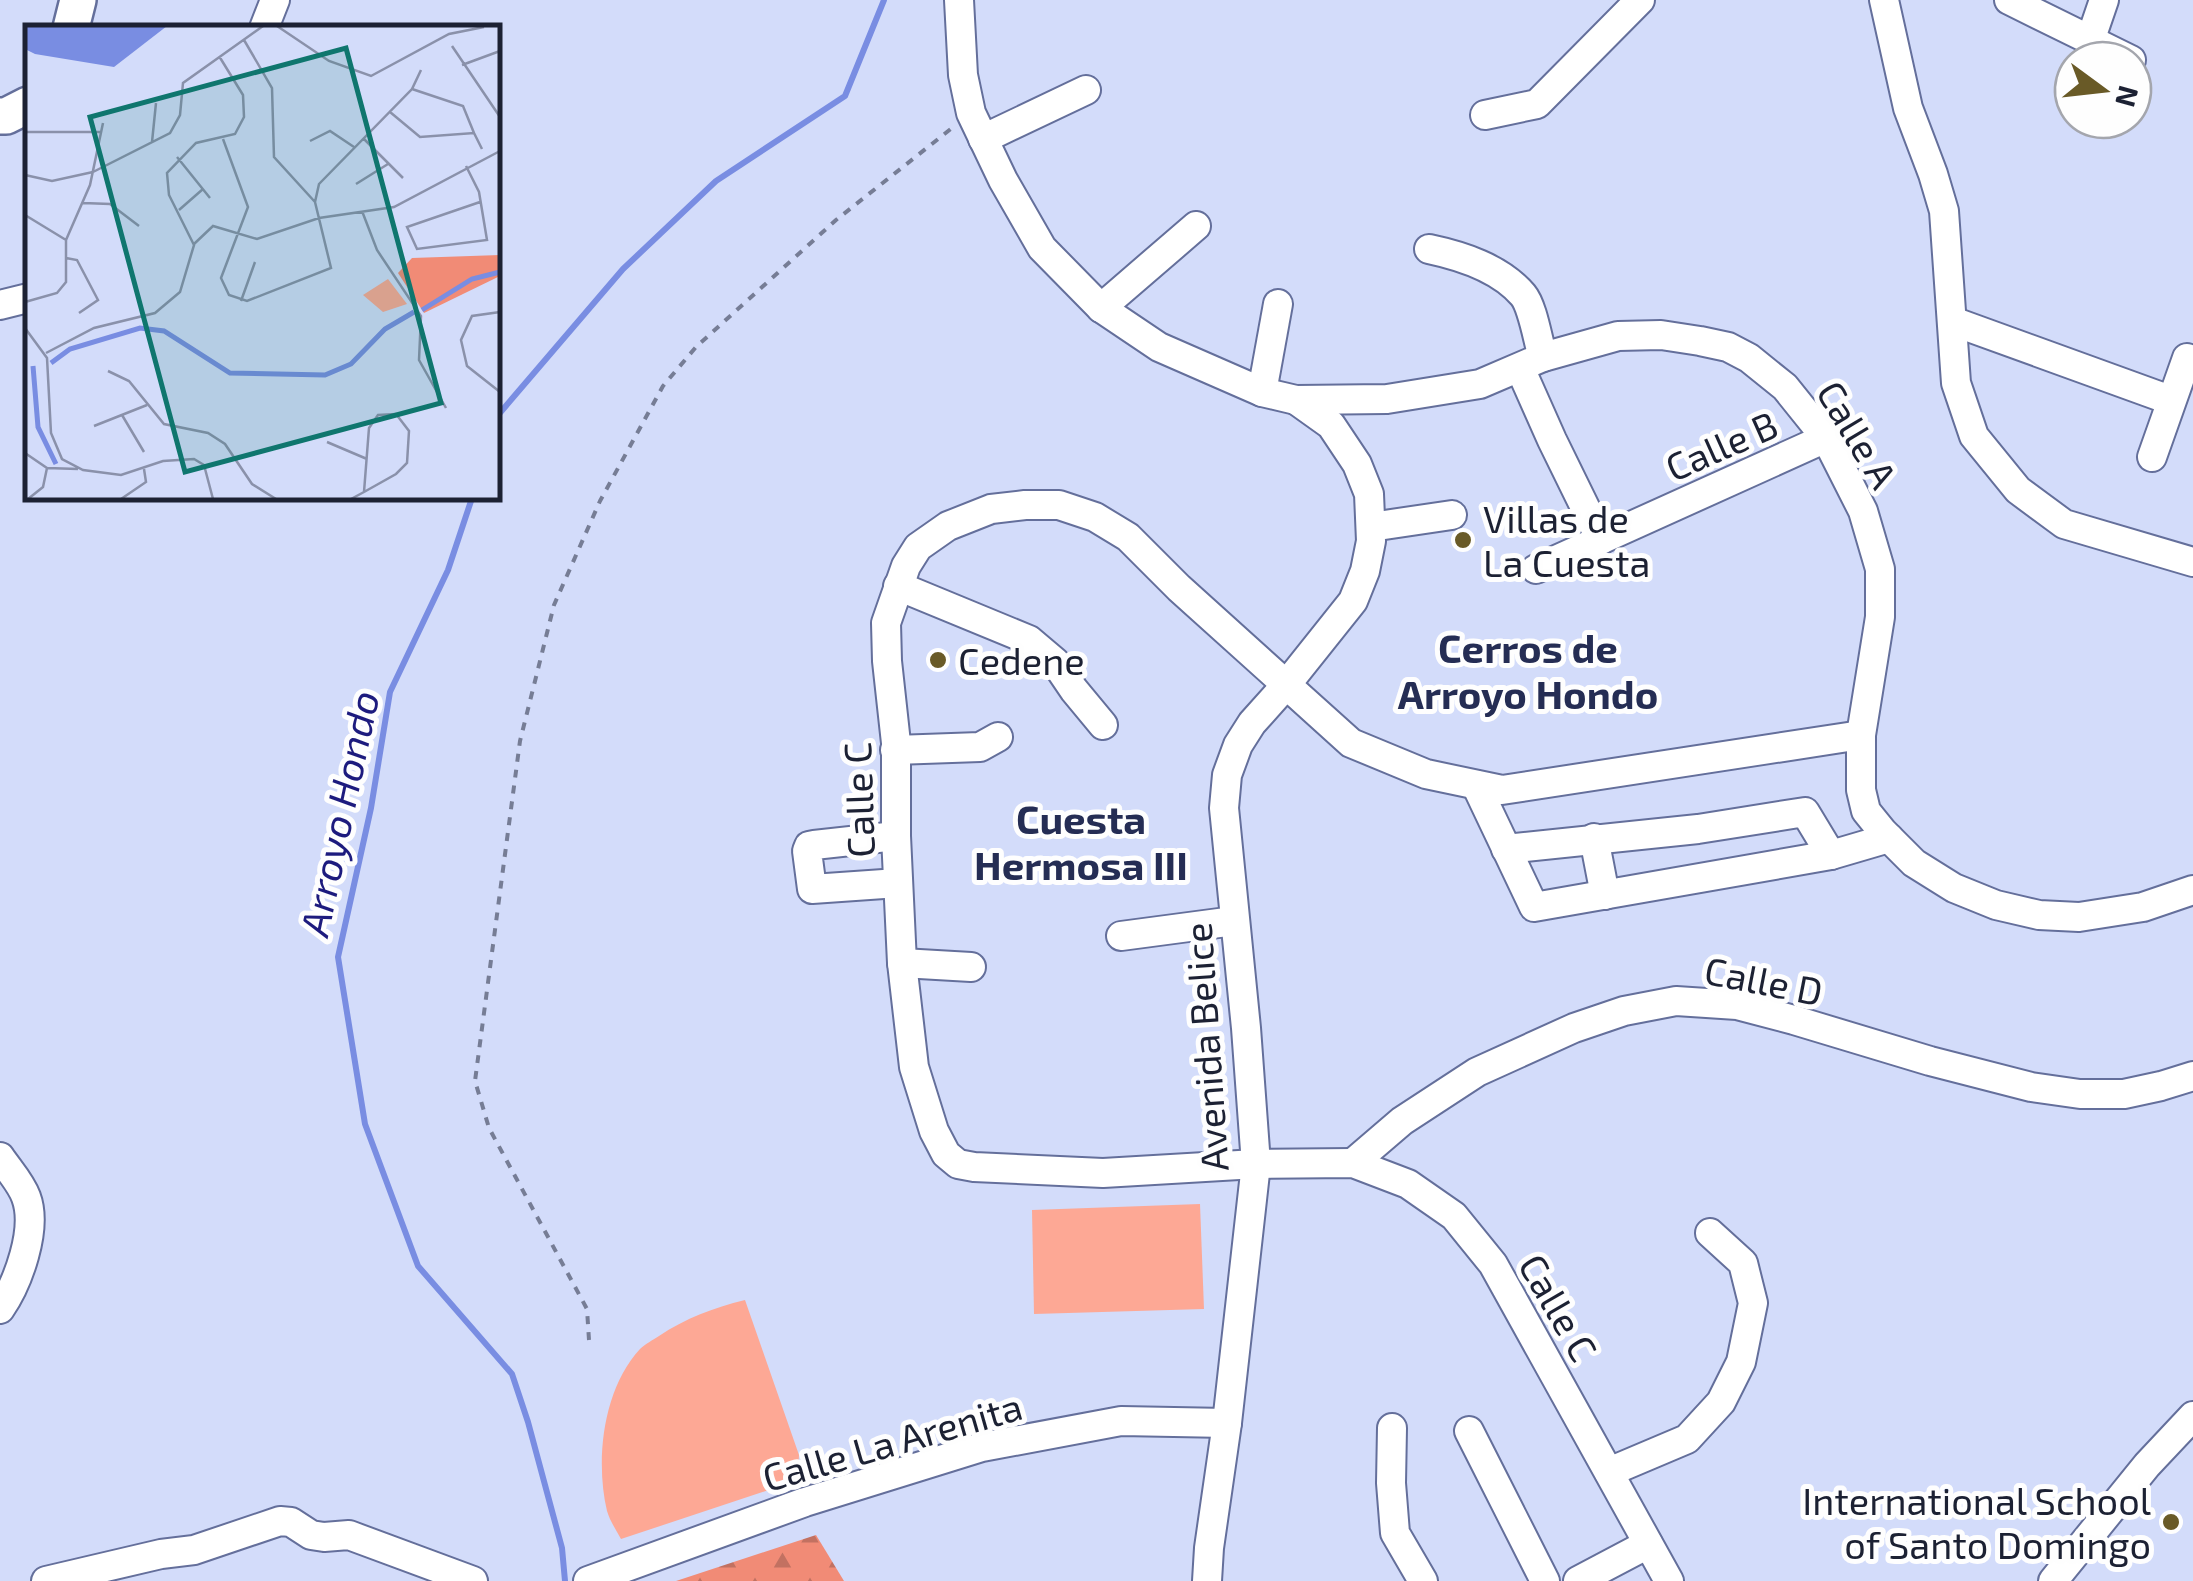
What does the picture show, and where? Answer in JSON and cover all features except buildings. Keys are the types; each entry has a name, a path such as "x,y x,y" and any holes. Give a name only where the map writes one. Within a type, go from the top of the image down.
{"main road":[{"path":"72,25 78,0"},
{"path":"0,116 25,106"}],"street":[{"path":"265,25 275,0"},
{"path":"959,0 963,74 971,113 983,139 1042,248 1102,308 1196,226"},
{"path":"1484,116 1536,104 1640,0"},
{"path":"1884,0 1908,108 1944,211 1956,383 1974,436 2018,490 2064,524 2193,562"},
{"path":"2008,0 2088,40"},
{"path":"2090,40 2104,0"},
{"path":"983,139 1086,90"},
{"path":"1429,249 1461,256 1496,274 1526,297 1532,363 1552,440 1601,540"},
{"path":"0,306 25,299"},
{"path":"1262,392 1278,304"},
{"name":"Calle A","path":"1102,308 1159,347 1262,392 1296,400 1386,399 1480,384 1618,336 1661,335 1728,347 1749,358 1786,388 1826,438 1864,511 1880,568 1880,617 1861,735 1861,790 1866,812 1914,863 1954,888 1996,906 2038,915 2079,917 2143,907 2193,890"},
{"path":"1952,321 2170,400"},
{"path":"2152,457 2186,358"},
{"name":"Avenida Belice","path":"1207,1581 1256,1164 1224,808 1227,775 1238,745 1252,723 1353,601 1365,572 1372,527 1369,494 1357,464 1331,426 1296,400"},
{"name":"Calle B","path":"1536,569 1826,438"},
{"name":"Calle C","path":"1669,1581 1493,1264 1454,1216 1408,1184 1353,1163 1103,1173 974,1167 958,1164 946,1154 934,1132 914,1067 902,963 896,750 886,622 906,566 918,547 948,526 990,509 1060,505 1094,517 1128,537 1178,588 1351,743 1426,774 1502,790 1861,735"},
{"path":"1372,527 1452,516"},
{"path":"898,586 1029,640 1055,662 1104,726"},
{"path":"896,750 980,747 998,737"},
{"path":"1476,785 1534,908 1831,855 1890,838"},
{"path":"1506,848 1698,829 1805,812 1831,855"},
{"path":"1698,829 1704,877"},
{"path":"896,836 814,845 807,851 812,890 898,883"},
{"path":"1594,838 1605,895"},
{"path":"1121,936 1234,921"},
{"path":"902,963 971,967"},
{"name":"Calle D","path":"1353,1163 1402,1121 1477,1072 1574,1028 1624,1011 1676,1002 1738,1006 1930,1061 2064,1092 2124,1094 2193,1076"},
{"path":"0,1157 26,1198 29,1236 20,1270 0,1309"},
{"path":"1609,1472 1687,1440 1722,1402 1741,1362 1753,1303 1743,1263 1710,1234"},
{"path":"2053,1581 2147,1465 2193,1416"},
{"name":"Calle La Arenita","path":"594,1579 805,1502 982,1447 1121,1421 1227,1422"},
{"path":"1392,1428 1395,1534 1423,1581"},
{"path":"1470,1431 1546,1581"},
{"path":"46,1581 194,1550 280,1521 291,1522 310,1536 349,1535 473,1581"},
{"path":"1578,1581 1648,1544"}],"path":[{"path":"589,1340 587,1310 489,1128 475,1081 520,741 554,605 600,501 663,386 696,347 836,220 971,113"}],"green space":[{"path":"816,1535 844,1581 676,1581"}],"shaded area":[{"path":"1200,1204 1204,1309 1034,1314 1032,1210"},
{"path":"745,1300 799,1455 798,1470 790,1483 621,1539 607,1511 602,1448 610,1404 627,1365 640,1349 669,1330 711,1310"}],"waterway":[{"name":"Arroyo Hondo","path":"500,413 623,269 716,181 845,96 884,0"},
{"name":"Arroyo Hondo","path":"471,500 448,570 390,692 371,808 338,957 365,1124 418,1266 512,1374 562,1548 565,1581"}],"place":[{"name":"Villas de La Cuesta","path":"1463,540"},
{"name":"Cedene","path":"938,660"},
{"name":"International School of Santo Domingo","path":"2171,1522"}],"district":[{"name":"Cerros de Arroyo Hondo","path":"1528,670"},
{"name":"Cuesta Hermosa III","path":"1081,841"}]}
